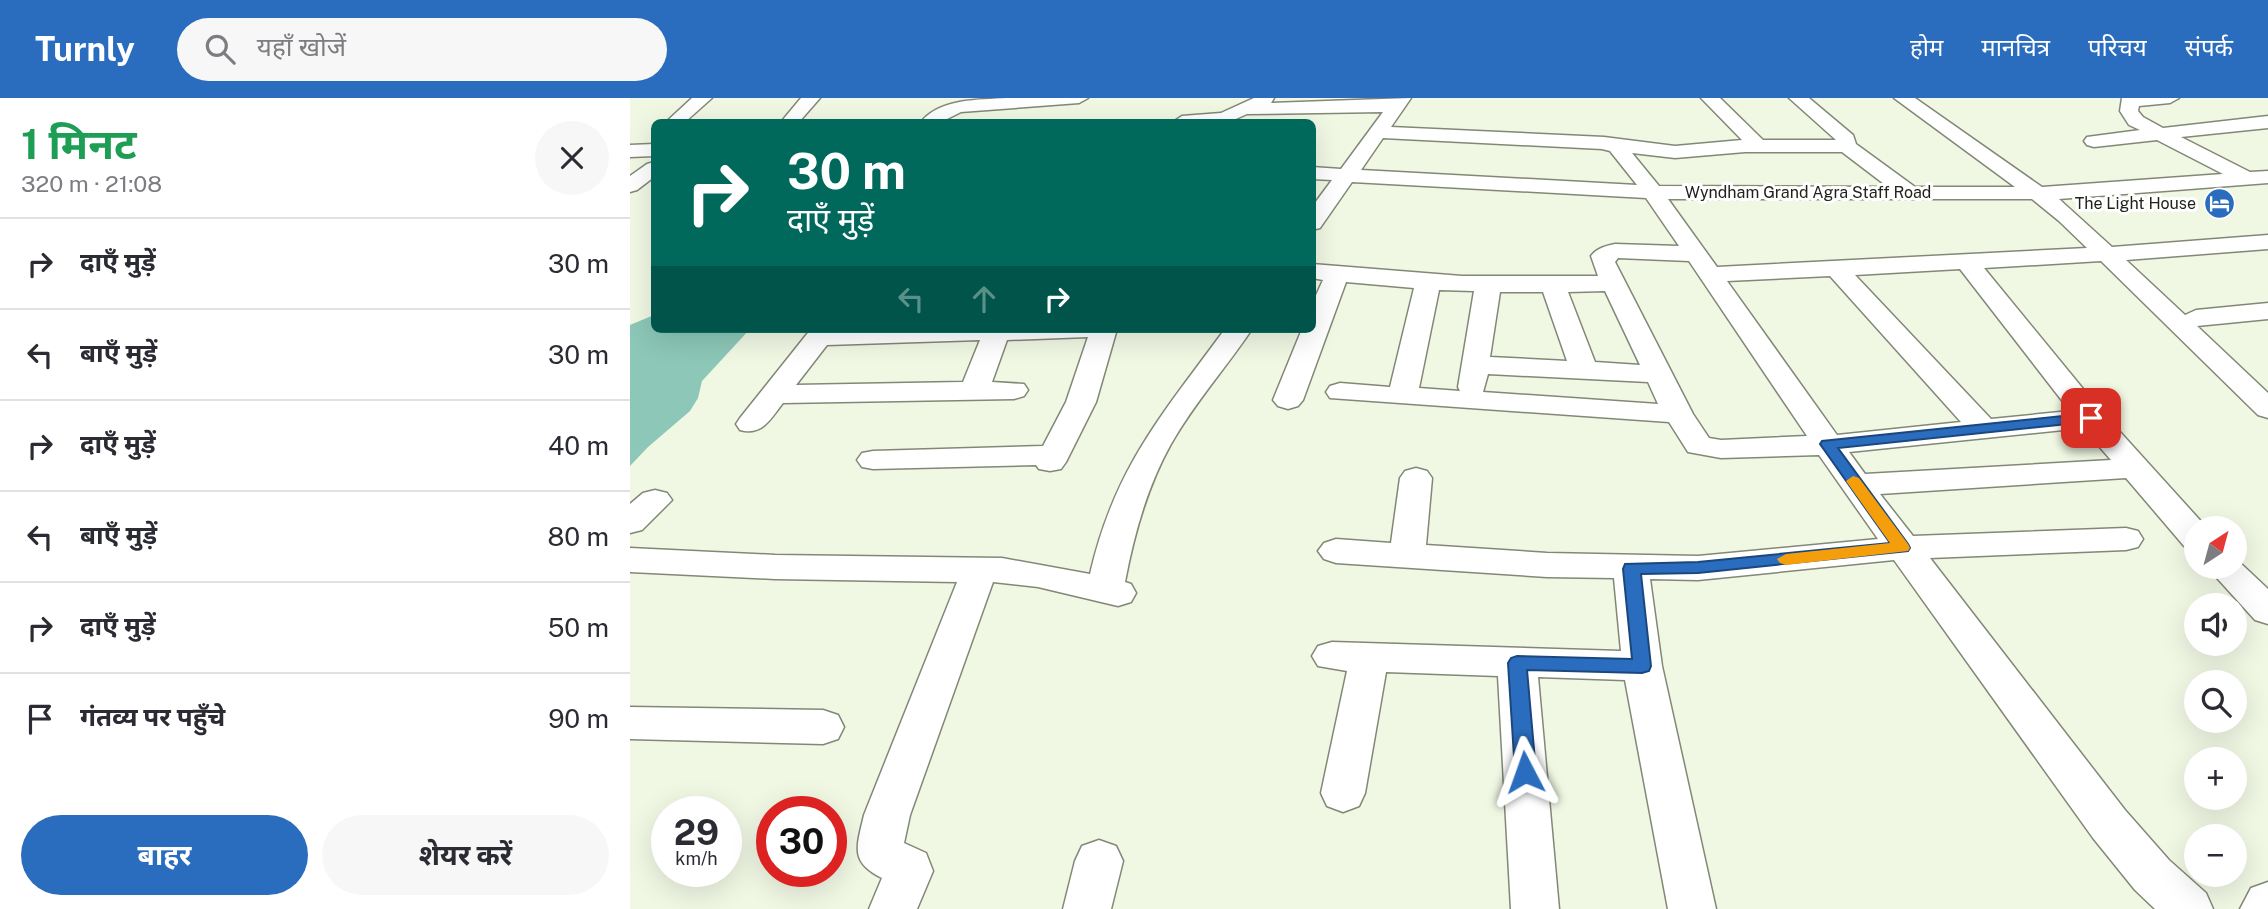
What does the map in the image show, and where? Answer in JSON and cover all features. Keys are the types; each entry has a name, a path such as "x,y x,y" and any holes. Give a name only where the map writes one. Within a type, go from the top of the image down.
{"street":[{"path":"679,119 703,98"},
{"path":"793,119 811,98"},
{"path":"935,119 951,109 1078,98"},
{"path":"1063,114 1078,98"},
{"path":"1219,119 1267,98"},
{"path":"1710,98 1758,146"},
{"path":"1798,98 1846,139 1847,147"},
{"path":"1903,98 2055,198"},
{"path":"1922,98 2055,198 2196,318 2268,385"},
{"path":"2170,98 2131,100 2131,116 2160,134 2258,178"},
{"path":"1246,109 1399,102"},
{"path":"1316,218 1399,102"},
{"path":"984,119 1001,104"},
{"path":"2094,141 2268,122"},
{"path":"1377,132 1615,145 1675,152 1758,146 1847,147 1910,193"},
{"path":"630,151 649,145"},
{"path":"1615,145 1655,196 1856,485 2109,824 2152,875 2189,909"},
{"path":"630,186 651,170"},
{"name":"Wyndham Grand Agra Staff Road","path":"1316,173 1655,196 1910,193 2055,198 2258,178"},
{"path":"1655,196 2055,198 2268,186"},
{"path":"2091,418 1828,444 1710,449 1699,445 1692,438 1678,414 1603,262 1604,256 1608,253 1702,265 1836,268 2268,242"},
{"path":"2118,253 2268,409"},
{"path":"1966,261 2091,418 2184,524"},
{"path":"1836,268 1983,429"},
{"path":"1316,303 1325,272 1488,284 1613,283"},
{"path":"1403,396 1428,281"},
{"path":"1471,400 1488,284"},
{"path":"1553,285 1584,371"},
{"path":"2196,318 2268,312"},
{"path":"751,424 822,333"},
{"path":"974,391 996,333"},
{"path":"873,460 1052,458 1081,402 1103,333"},
{"path":"630,560 775,567 980,569 1038,575 1111,592 1114,544 1139,475 1168,425 1236,333"},
{"path":"1288,400 1307,333"},
{"path":"1476,365 1657,374"},
{"path":"774,394 1014,390"},
{"path":"1340,392 1678,414"},
{"path":"1856,485 2136,468"},
{"path":"1407,556 1416,478"},
{"path":"630,522 655,500"},
{"path":"1336,551 1632,569 1698,568 1902,548 2126,539"},
{"path":"893,909 909,871 886,857 880,849 887,814 980,569"},
{"path":"1632,569 1642,666 1692,909"},
{"path":"2237,579 2268,611"},
{"path":"1343,793 1350,657 1642,666"},
{"path":"1517,663 1535,909"},
{"path":"630,723 823,727"},
{"path":"1087,909 1099,861"},
{"path":"2264,909 2268,904"}],"water":[{"path":"651,316 651,333 746,333 702,381 698,398 690,411 630,466 630,325"}],"slow traffic":[{"path":"1786,559 1902,548 1853,481"}],"place":[{"name":"The Light House","path":"2219,203"}],"route":[{"path":"1525,772 1517,663 1642,666 1632,569 1698,568 1902,548 1828,444 2091,418"}]}
